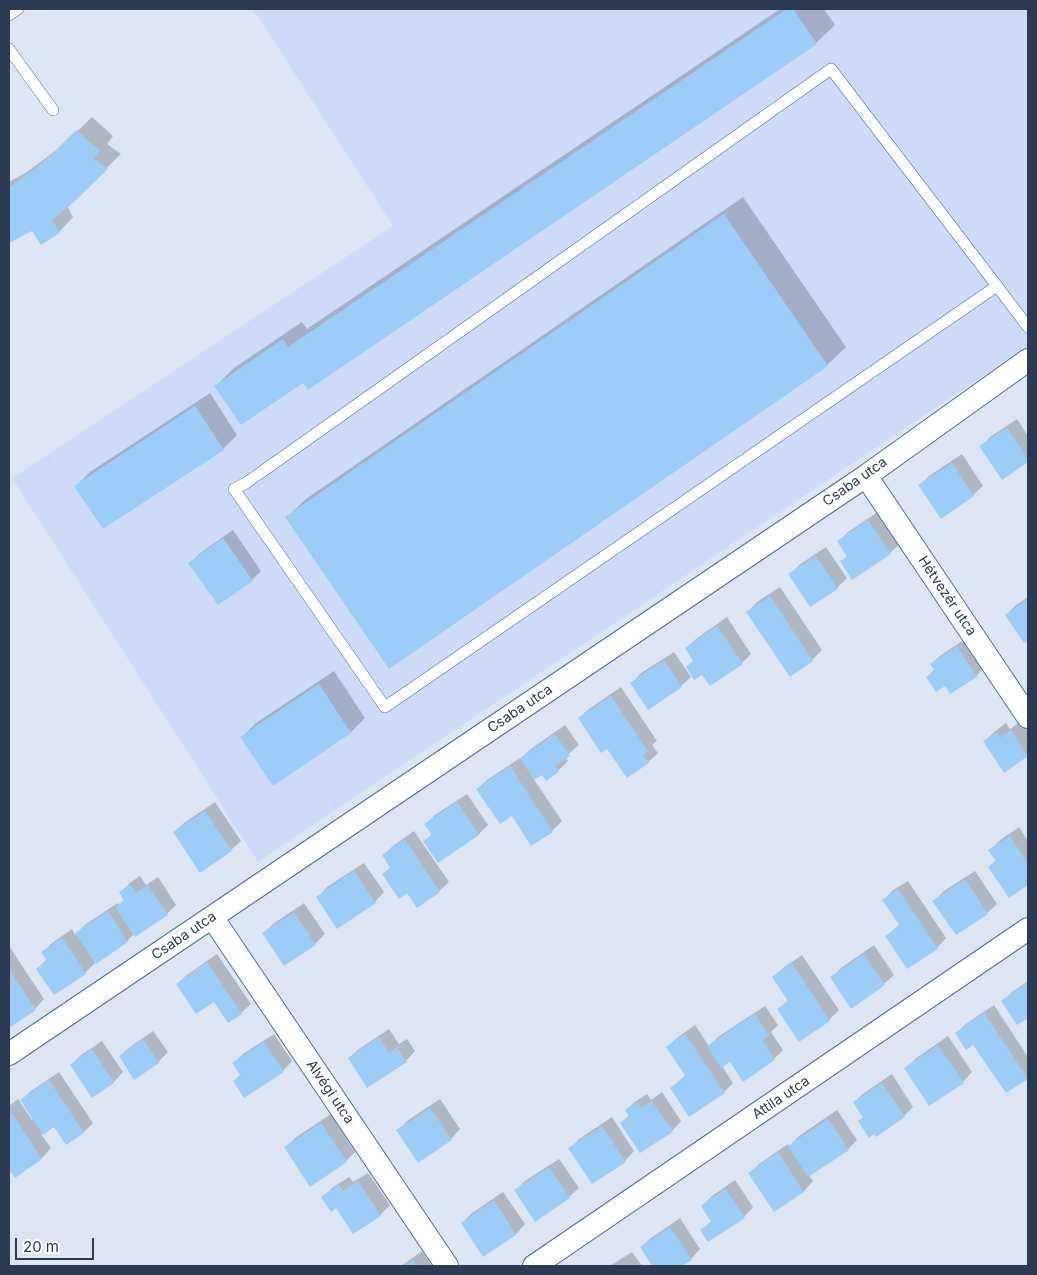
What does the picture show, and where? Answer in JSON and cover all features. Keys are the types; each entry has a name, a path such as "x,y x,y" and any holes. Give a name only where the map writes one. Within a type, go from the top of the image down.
{"street":[{"name":"Csaba utca","path":"9,1054 866,476 1028,360"},
{"name":"Hétvezér utca","path":"866,476 1028,717"},
{"name":"Alvégi utca","path":"212,917 447,1266"},
{"name":"Attila utca","path":"534,1266 1028,929"}],"lane":[{"path":"9,15 18,9"},
{"path":"9,49 53,110"},
{"path":"997,286 385,707 234,489 246,483 831,69 997,286 1028,327"}],"shaded area":[{"path":"253,9 1028,9 1028,346 258,862 12,478 393,226"}],"building":[{"path":"787,9 793,9 817,44 308,390 303,383 241,425 214,386 283,339 288,347"},
{"path":"76,130 100,151 94,159 108,169 74,202 52,220 60,233 41,245 32,231 9,243 9,188 47,159"},
{"path":"724,214 828,366 389,669 285,517"},
{"path":"195,406 224,450 103,529 74,486"},
{"path":"1007,428 1028,459 1028,462 1002,480 979,446"},
{"path":"952,463 974,496 941,519 918,485"},
{"path":"868,520 891,554 852,580 840,561 847,557 837,541"},
{"path":"223,538 253,581 218,605 188,563"},
{"path":"816,556 838,589 810,607 788,574"},
{"path":"770,596 813,661 790,677 746,612"},
{"path":"1028,599 1028,641 1024,643 1005,615"},
{"path":"717,626 743,664 710,686 702,675 694,680 686,667 693,661 685,648"},
{"path":"957,646 977,677 950,694 945,686 936,692 926,677 935,671 930,664"},
{"path":"664,660 682,687 648,710 630,683"},
{"path":"319,684 351,733 273,786 240,737"},
{"path":"611,696 648,751 643,755 649,763 627,778 607,749 601,753 578,718"},
{"path":"1011,730 1028,756 1004,773 983,741 997,732 1000,738"},
{"path":"555,734 570,756 555,766 559,772 546,781 542,775 534,780 520,758"},
{"path":"510,766 553,832 531,846 512,816 500,824 476,789"},
{"path":"457,802 479,835 438,863 423,841 432,835 424,824"},
{"path":"205,811 232,851 200,873 173,832"},
{"path":"1010,836 1028,864 1028,885 1009,898 988,867 996,861 988,850"},
{"path":"405,839 440,892 417,908 407,893 399,899 382,874 390,868 382,855"},
{"path":"354,871 376,903 337,929 316,897"},
{"path":"965,879 988,914 956,935 932,901"},
{"path":"130,884 136,893 148,885 168,915 135,937 115,907 124,901 119,892"},
{"path":"898,889 938,949 907,969 885,936 900,926 882,900"},
{"path":"108,911 128,942 96,964 75,933"},
{"path":"294,912 316,945 284,966 262,933"},
{"path":"62,938 86,974 54,995 36,969 47,961 41,952"},
{"path":"864,954 885,985 851,1009 830,977"},
{"path":"207,962 242,1014 228,1023 214,1002 196,1014 176,984"},
{"path":"792,963 830,1021 799,1042 777,1009 788,1001 772,977"},
{"path":"9,969 36,1010 9,1028"},
{"path":"1028,982 1028,1018 1017,1025 1001,1001"},
{"path":"984,1013 1028,1079 1006,1093 973,1045 966,1050 955,1033"},
{"path":"755,1014 769,1036 762,1040 775,1060 743,1082 730,1062 721,1068 707,1046"},
{"path":"685,1034 725,1093 689,1117 670,1088 686,1077 666,1047"},
{"path":"379,1037 389,1053 397,1047 407,1062 367,1088 348,1058"},
{"path":"143,1039 159,1063 134,1080 119,1056"},
{"path":"264,1042 284,1072 244,1098 233,1081 241,1076 232,1063"},
{"path":"938,1045 964,1083 929,1106 904,1068"},
{"path":"92,1049 114,1083 92,1098 70,1065"},
{"path":"49,1080 84,1133 66,1145 54,1127 43,1135 20,1100"},
{"path":"882,1083 905,1117 876,1137 874,1134 869,1138 858,1121 863,1118 853,1102"},
{"path":"652,1101 673,1132 640,1153 620,1123 629,1116 625,1110 637,1102 641,1108"},
{"path":"430,1108 452,1140 418,1163 396,1130"},
{"path":"9,1109 42,1159 15,1178 9,1169"},
{"path":"828,1119 849,1150 808,1177 788,1146"},
{"path":"321,1123 347,1162 310,1187 284,1147"},
{"path":"602,1126 626,1162 592,1184 568,1148"},
{"path":"778,1152 804,1192 774,1212 748,1173"},
{"path":"549,1167 570,1198 535,1222 514,1190"},
{"path":"358,1181 381,1216 353,1234 336,1208 331,1212 321,1197 339,1185 343,1191"},
{"path":"725,1189 745,1218 708,1242 700,1230 711,1222 701,1206"},
{"path":"494,1200 516,1235 483,1257 461,1223"},
{"path":"670,1227 692,1260 682,1266 652,1266 640,1247"},
{"path":"413,1260 417,1266 403,1266"}]}
